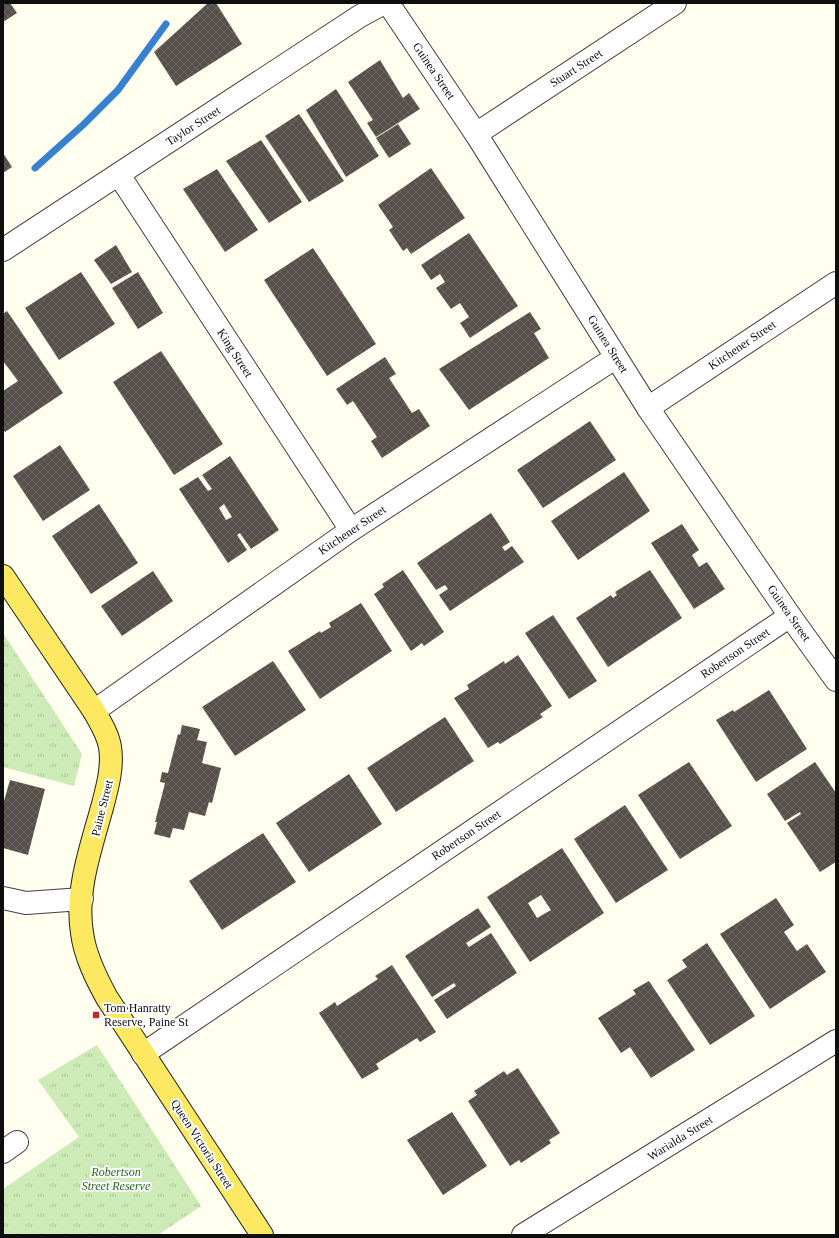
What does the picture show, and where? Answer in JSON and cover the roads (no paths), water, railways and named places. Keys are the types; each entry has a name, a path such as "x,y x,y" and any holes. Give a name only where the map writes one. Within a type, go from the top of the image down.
{"main road":[{"name":"Paine Street","path":"3,576 94,711 106,732 110,746 111,759 107,789 84,878 82,898 82,933 94,972 107,998 143,1054"},
{"name":"Queen Victoria Street","path":"143,1054 262,1235"}],"street":[{"name":"Taylor Street","path":"3,250 360,16 384,3"},
{"name":"Guinea Street","path":"388,3 476,134 615,358 648,408 790,616 834,671"},
{"name":"Stuart Street","path":"476,134 675,3"},
{"name":"King Street","path":"119,175 351,530"},
{"name":"Kitchener Street","path":"648,408 836,283"},
{"name":"Kitchener Street","path":"94,711 351,530 615,358"},
{"name":"Robertson Street","path":"143,1054 790,616"},
{"path":"3,898 26,903 82,898"},
{"name":"Warialda Street","path":"523,1235 836,1041"}],"waterway":[{"path":"35,168 83,125 118,90 166,24"}],"place":[{"name":"Tom Hanratty Reserve, Paine St","path":"96,1015"}],"park label":[{"name":"Robertson Street Reserve","path":"116,1179"}]}
